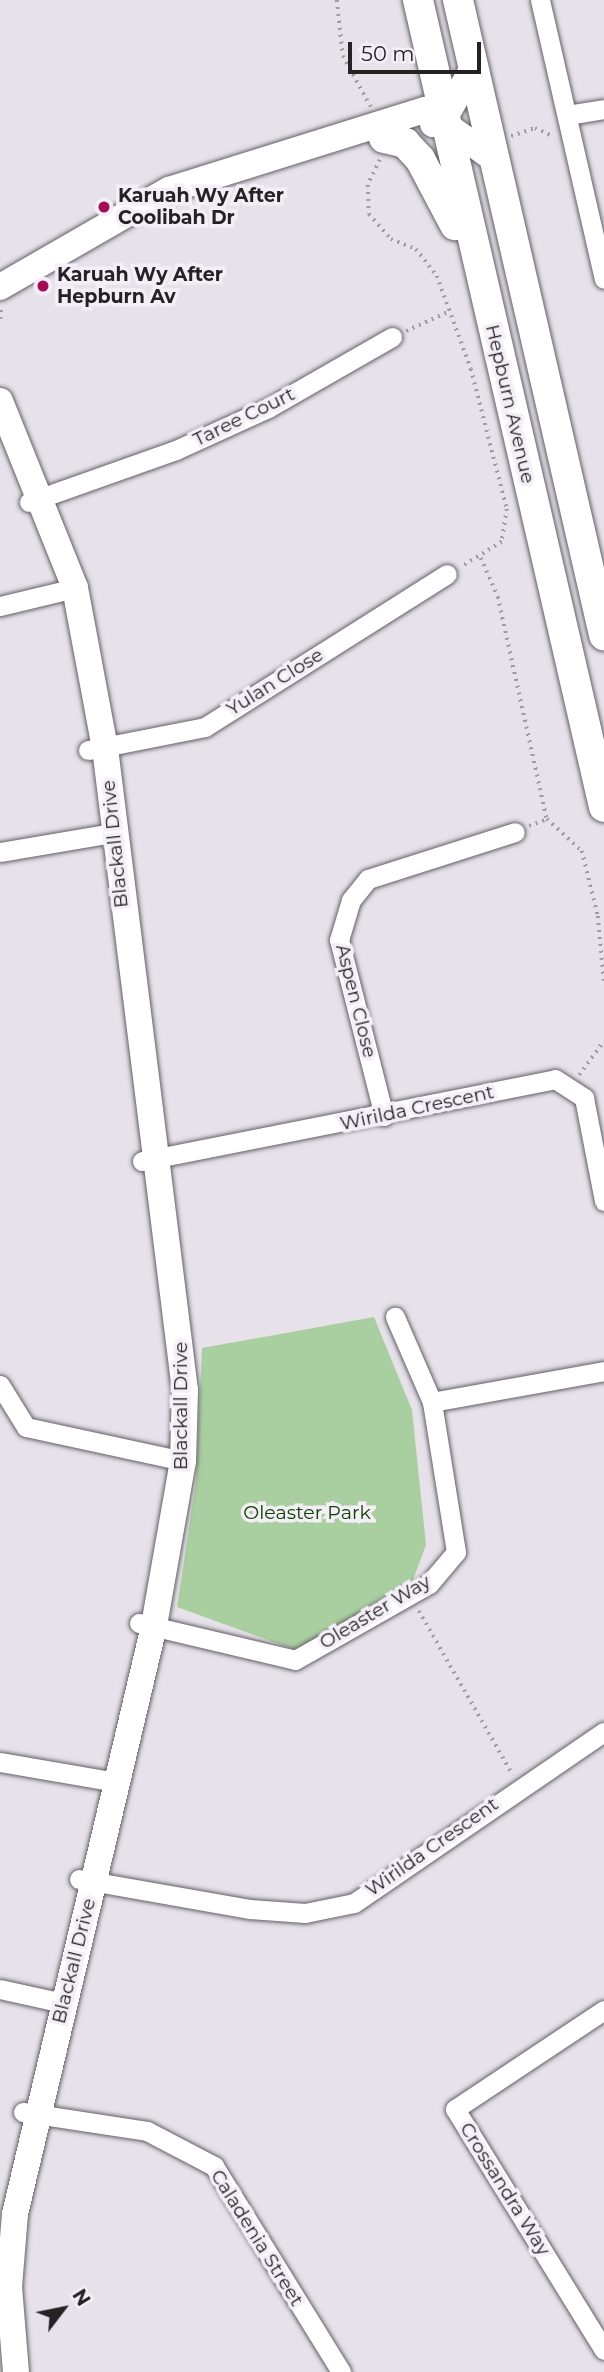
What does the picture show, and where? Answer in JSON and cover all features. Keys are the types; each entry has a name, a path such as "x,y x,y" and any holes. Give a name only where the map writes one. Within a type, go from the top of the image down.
{"main road":[{"name":"Hepburn Avenue","path":"418,0 604,807"},
{"name":"Hepburn Avenue","path":"458,0 473,68 502,148 604,635"},
{"path":"388,149 444,118 473,68"},
{"path":"0,299 8,283 169,190 247,161 349,137 425,110 502,148"},
{"path":"349,137 388,149 405,144 437,185 454,220 474,301 495,340"},
{"name":"Blackall Drive","path":"0,401 66,590 96,749 104,835 149,1161 182,1340 175,1459 147,1624 55,2002 31,2114 5,2208 16,2372"},
{"name":"Blackall Drive","path":"0,437 36,500"}],"street":[{"path":"540,0 604,279"},
{"path":"567,115 604,108"},
{"name":"Taree Court","path":"36,500 199,440 392,337"},
{"name":"Yulan Close","path":"96,749 205,727 447,574"},
{"path":"0,606 66,590"},
{"name":"Aspen Close","path":"384,1116 339,940 351,900 368,879 514,832"},
{"path":"0,852 104,835"},
{"name":"Wirilda Crescent","path":"149,1161 384,1116 555,1079 570,1088"},
{"path":"570,1088 584,1098 604,1200"},
{"name":"Oleaster Way","path":"147,1624 295,1660 429,1584 456,1552 432,1402 395,1317"},
{"path":"432,1402 604,1371"},
{"path":"0,1385 26,1427 175,1459"},
{"name":"Wirilda Crescent","path":"86,1881 250,1909 305,1913 354,1903 519,1786 604,1732"},
{"path":"0,1762 108,1780"},
{"path":"0,1989 55,2002"},
{"name":"Crossandra Way","path":"604,2010 455,2109 604,2350"},
{"name":"Caladenia Street","path":"31,2114 147,2131 214,2166 341,2372"}],"path":[{"path":"337,0 343,55 372,109"},
{"path":"502,148 535,128 573,145"},
{"path":"388,149 379,160 367,193 369,214 391,239 426,258 450,311 509,521 502,542 481,558 498,597 547,819 582,851 598,916 604,981"},
{"path":"0,306 0,319"},
{"path":"392,337 450,311"},
{"path":"570,1088 604,1041"},
{"path":"410,1594 519,1786"}],"green space":[{"name":"Oleaster Park","path":"374,1317 412,1410 426,1545 410,1588 298,1651 177,1607 196,1481 202,1348"}],"place":[{"name":"Karuah Wy After Coolibah Dr","path":"104,207"},
{"name":"Karuah Wy After Hepburn Av","path":"43,286"}]}
